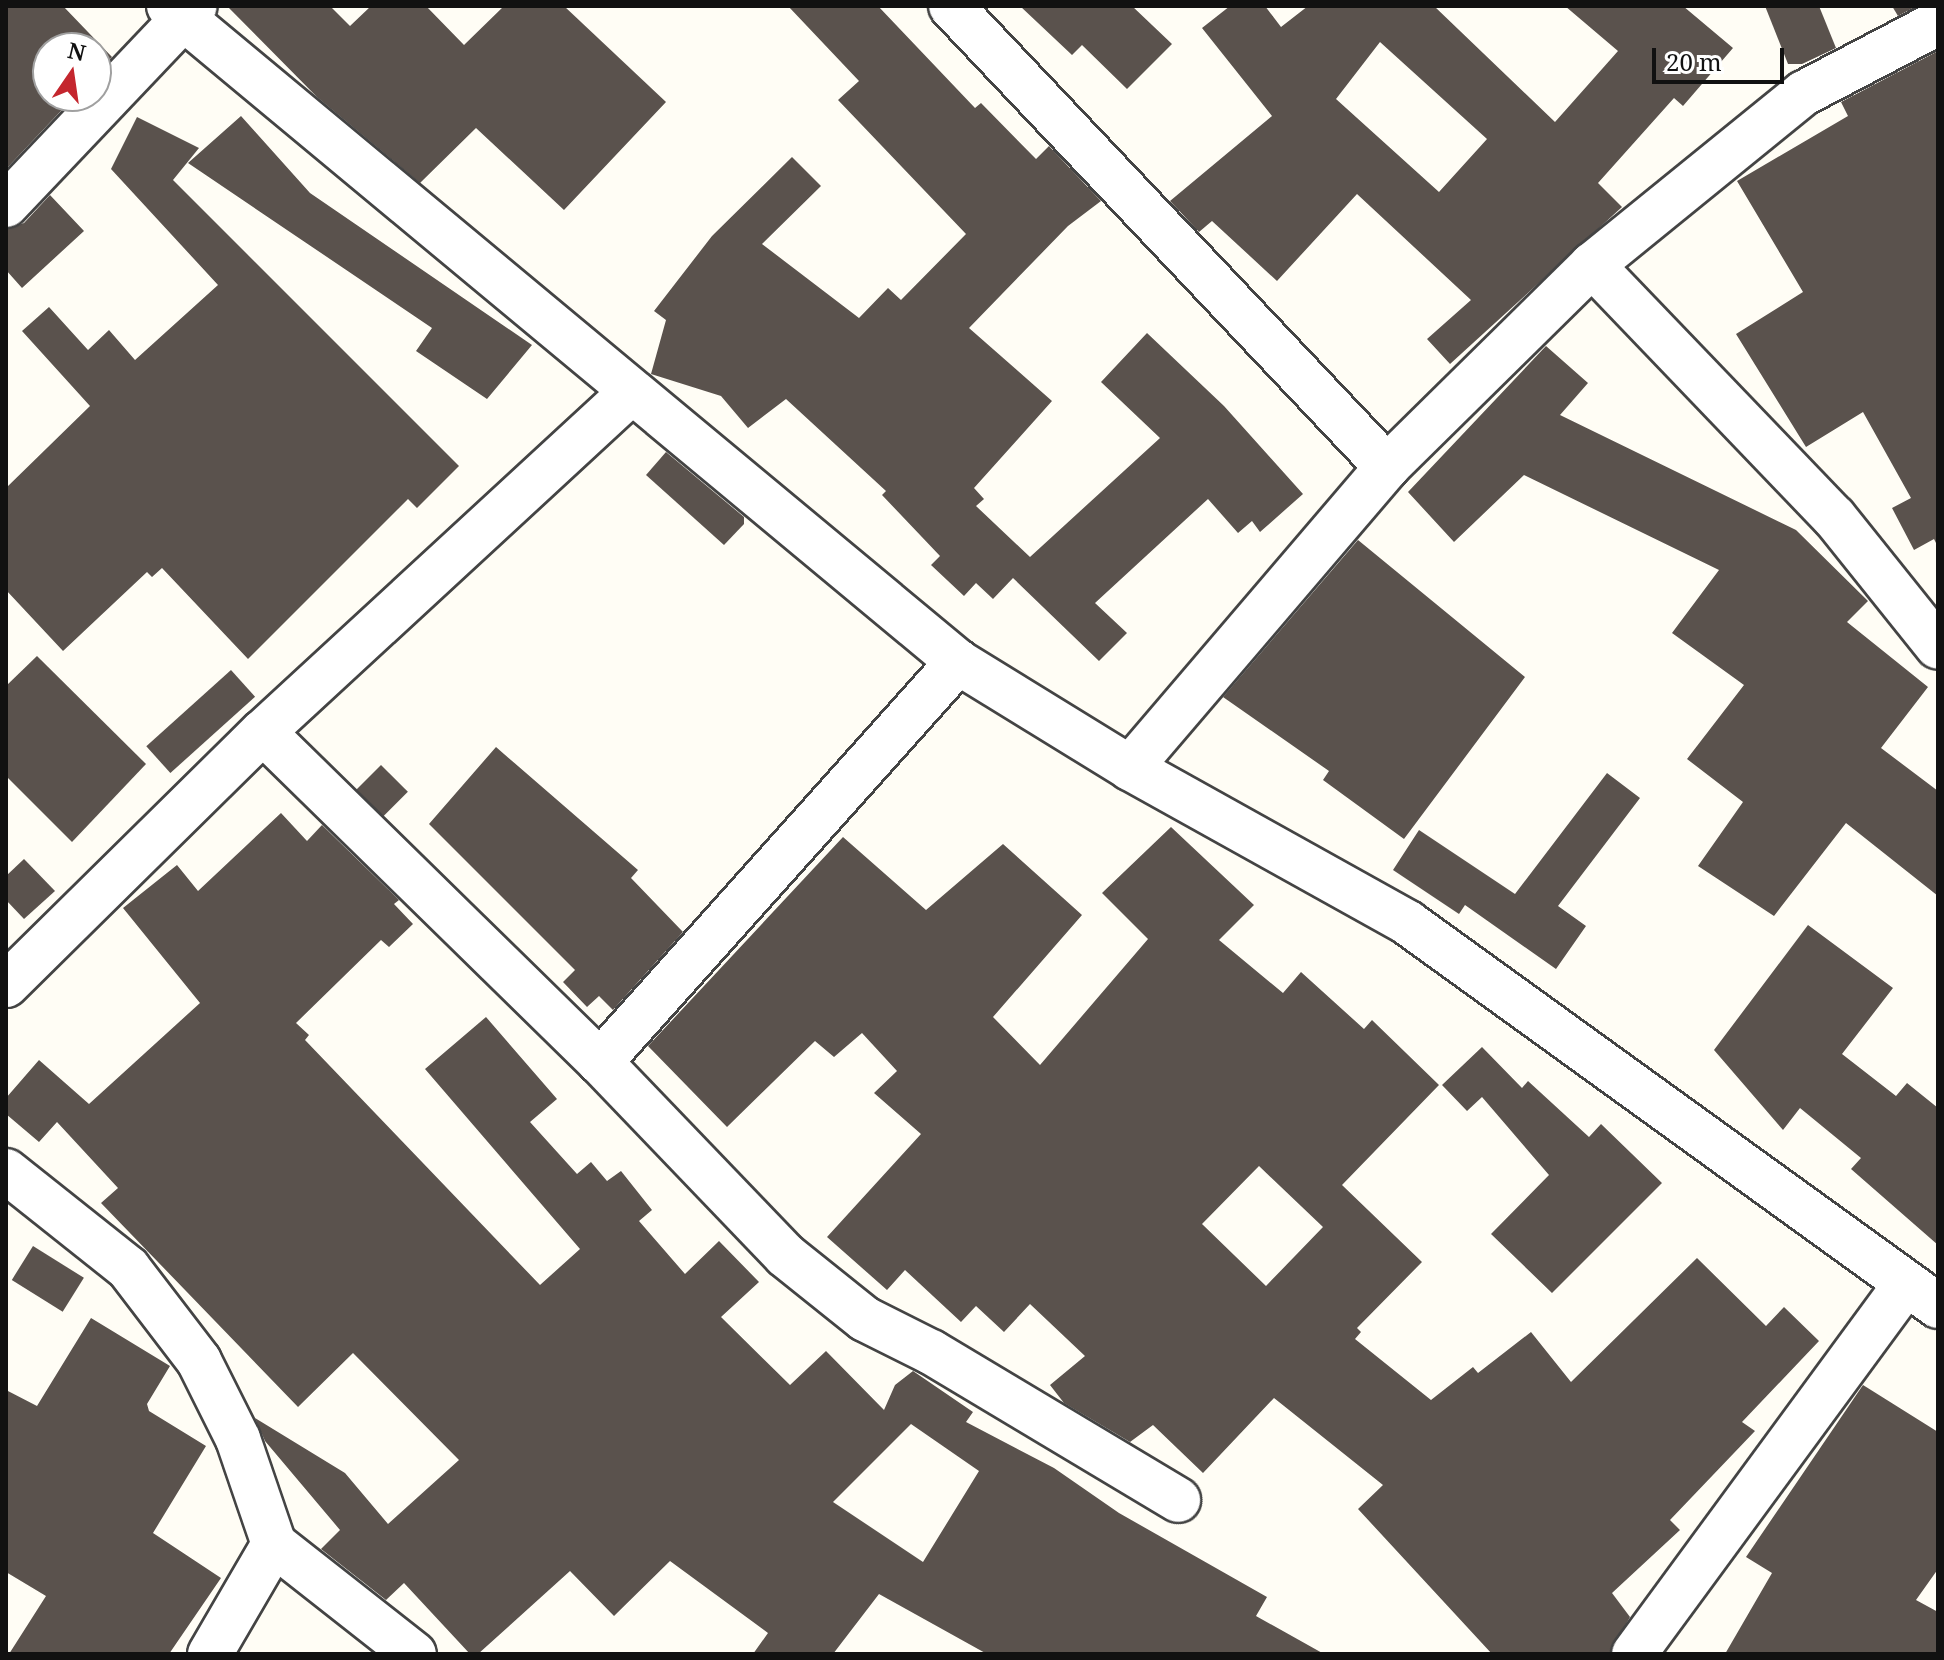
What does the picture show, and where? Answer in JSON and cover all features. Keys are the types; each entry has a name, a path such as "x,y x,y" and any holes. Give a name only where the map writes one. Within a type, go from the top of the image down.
{"street":[{"path":"951,6 1387,467"},
{"path":"6,205 182,11 630,393 958,662 1130,768 1408,923 1922,1295 1634,1654"},
{"path":"1130,768 1387,467 1592,265 1804,93 1938,23"},
{"path":"1592,265 1834,517 1938,647"},
{"path":"6,985 263,732 630,393"},
{"path":"600,1062 958,662"},
{"path":"263,732 600,1062 785,1255 865,1319 931,1352 1178,1500"},
{"path":"6,1171 128,1268 199,1361 238,1439 274,1544 414,1654"},
{"path":"210,1654 274,1544"}],"building":[{"path":"6,6 63,6 88,32 32,32 32,112 60,112 6,169"},
{"path":"227,6 330,6 350,26 371,6 426,6 464,45 504,6 564,6 666,102 564,210 476,128 420,183 317,97"},
{"path":"788,6 878,6 975,108 981,103 1036,159 1049,146 1101,201 1068,226 969,328 1052,401 974,488 984,499 976,506 1030,557 1160,438 1101,382 1147,333 1224,406 1303,494 1260,532 1252,521 1238,533 1208,499 1095,603 1127,633 1099,661 1013,578 993,599 976,583 964,596 931,565 940,556 882,495 886,491 786,399 748,428 721,396 651,374 666,320 654,311 712,236 792,157 821,186 762,244 859,318 888,288 901,300 966,234 838,100 859,81"},
{"path":"1020,6 1132,6 1172,44 1127,89 1082,45 1072,55"},
{"path":"1230,6 1265,6 1281,27 1308,6 1434,6 1555,122 1618,51 1565,6 1683,6 1733,48 1683,106 1674,98 1598,183 1622,207 1450,364 1427,339 1471,300 1357,194 1277,281 1212,221 1199,232 1170,201 1272,116 1202,28","holes":["1380,42 1487,139 1439,192 1336,99"]},
{"path":"1765,6 1819,6 1836,48 1802,64 1788,64"},
{"path":"1892,6 1917,6 1898,16"},
{"path":"1938,51 1938,547 1934,539 1914,550 1892,508 1911,498 1863,412 1806,447 1736,334 1803,292 1737,181 1848,116 1841,102"},
{"path":"241,116 310,193 532,345 487,399 416,351 432,328 188,163"},
{"path":"137,117 199,148 173,180 459,466 417,508 408,499 248,659 162,568 152,577 147,572 63,651 6,590 6,488 90,406 22,331 49,307 88,350 109,330 135,360 218,285 111,169"},
{"path":"50,195 84,231 22,288 6,270 6,229 24,223"},
{"path":"1546,346 1588,383 1560,415 1796,530 1868,601 1847,622 1928,687 1881,748 1938,791 1938,896 1846,823 1774,916 1698,866 1743,802 1687,759 1744,685 1672,633 1719,570 1524,475 1454,542 1408,492"},
{"path":"666,452 744,517 744,524 724,545 646,475"},
{"path":"1358,540 1525,677 1404,839 1323,780 1329,771 1223,697"},
{"path":"37,656 146,764 72,842 6,776 6,686"},
{"path":"231,670 255,697 170,773 146,746"},
{"path":"496,747 638,870 631,878 683,932 613,1010 599,996 587,1007 563,982 575,970 429,824"},
{"path":"381,765 408,792 383,817 356,790"},
{"path":"1607,773 1640,798 1558,906 1586,926 1556,969 1465,905 1459,914 1393,870 1419,830 1515,894"},
{"path":"281,813 307,841 322,825 399,900 394,904 413,924 389,947 381,940 296,1023 309,1035 305,1040 540,1285 580,1249 425,1069 486,1017 557,1099 530,1122 577,1174 591,1162 607,1181 621,1171 652,1210 639,1221 685,1274 719,1241 759,1282 721,1317 790,1385 826,1351 884,1410 895,1385 913,1371 973,1412 966,1422 1054,1468 1119,1513 1267,1597 1256,1616 1324,1654 987,1654 879,1594 833,1654 753,1654 768,1633 670,1561 614,1616 570,1571 478,1654 470,1654 404,1583 386,1600 321,1549 340,1530 265,1441 255,1418 345,1473 388,1524 459,1460 353,1353 298,1407 101,1203 118,1188 57,1122 39,1142 6,1114 6,1098 39,1060 89,1104 200,1003 123,908 177,865 198,891","holes":["911,1424 979,1471 923,1562 833,1502"]},
{"path":"1171,827 1254,905 1219,940 1283,993 1301,972 1364,1029 1372,1020 1439,1085 1342,1185 1422,1262 1357,1328 1361,1332 1355,1339 1431,1400 1473,1367 1478,1373 1531,1332 1571,1382 1697,1258 1766,1326 1784,1307 1819,1341 1742,1422 1755,1431 1670,1520 1680,1530 1612,1593 1630,1617 1609,1654 1492,1654 1358,1509 1383,1485 1274,1398 1203,1473 1153,1425 1130,1442 1064,1403 1050,1385 1085,1356 1030,1304 1004,1332 976,1306 961,1322 905,1270 887,1290 827,1237 921,1134 874,1093 897,1071 862,1033 834,1057 815,1041 727,1127 648,1046 843,837 926,910 1003,844 1082,915 993,1017 1040,1065 1148,939 1102,893","holes":["1259,1166 1323,1227 1266,1286 1202,1224"]},
{"path":"24,859 55,891 24,919 6,900 6,876"},
{"path":"1808,925 1893,988 1842,1054 1896,1096 1907,1083 1938,1108 1938,1245 1851,1169 1861,1158 1800,1108 1783,1130 1714,1050"},
{"path":"1482,1047 1522,1088 1528,1081 1589,1137 1601,1124 1662,1183 1552,1293 1491,1234 1549,1175 1482,1097 1467,1111 1442,1085"},
{"path":"33,1246 84,1278 63,1312 12,1280"},
{"path":"91,1318 170,1366 147,1404 149,1411 206,1446 153,1533 221,1578 169,1654 9,1654 46,1596 6,1572 6,1390 37,1406"},
{"path":"1863,1385 1938,1432 1938,1569 1916,1600 1938,1612 1938,1654 1725,1654 1772,1573 1746,1557"}]}
